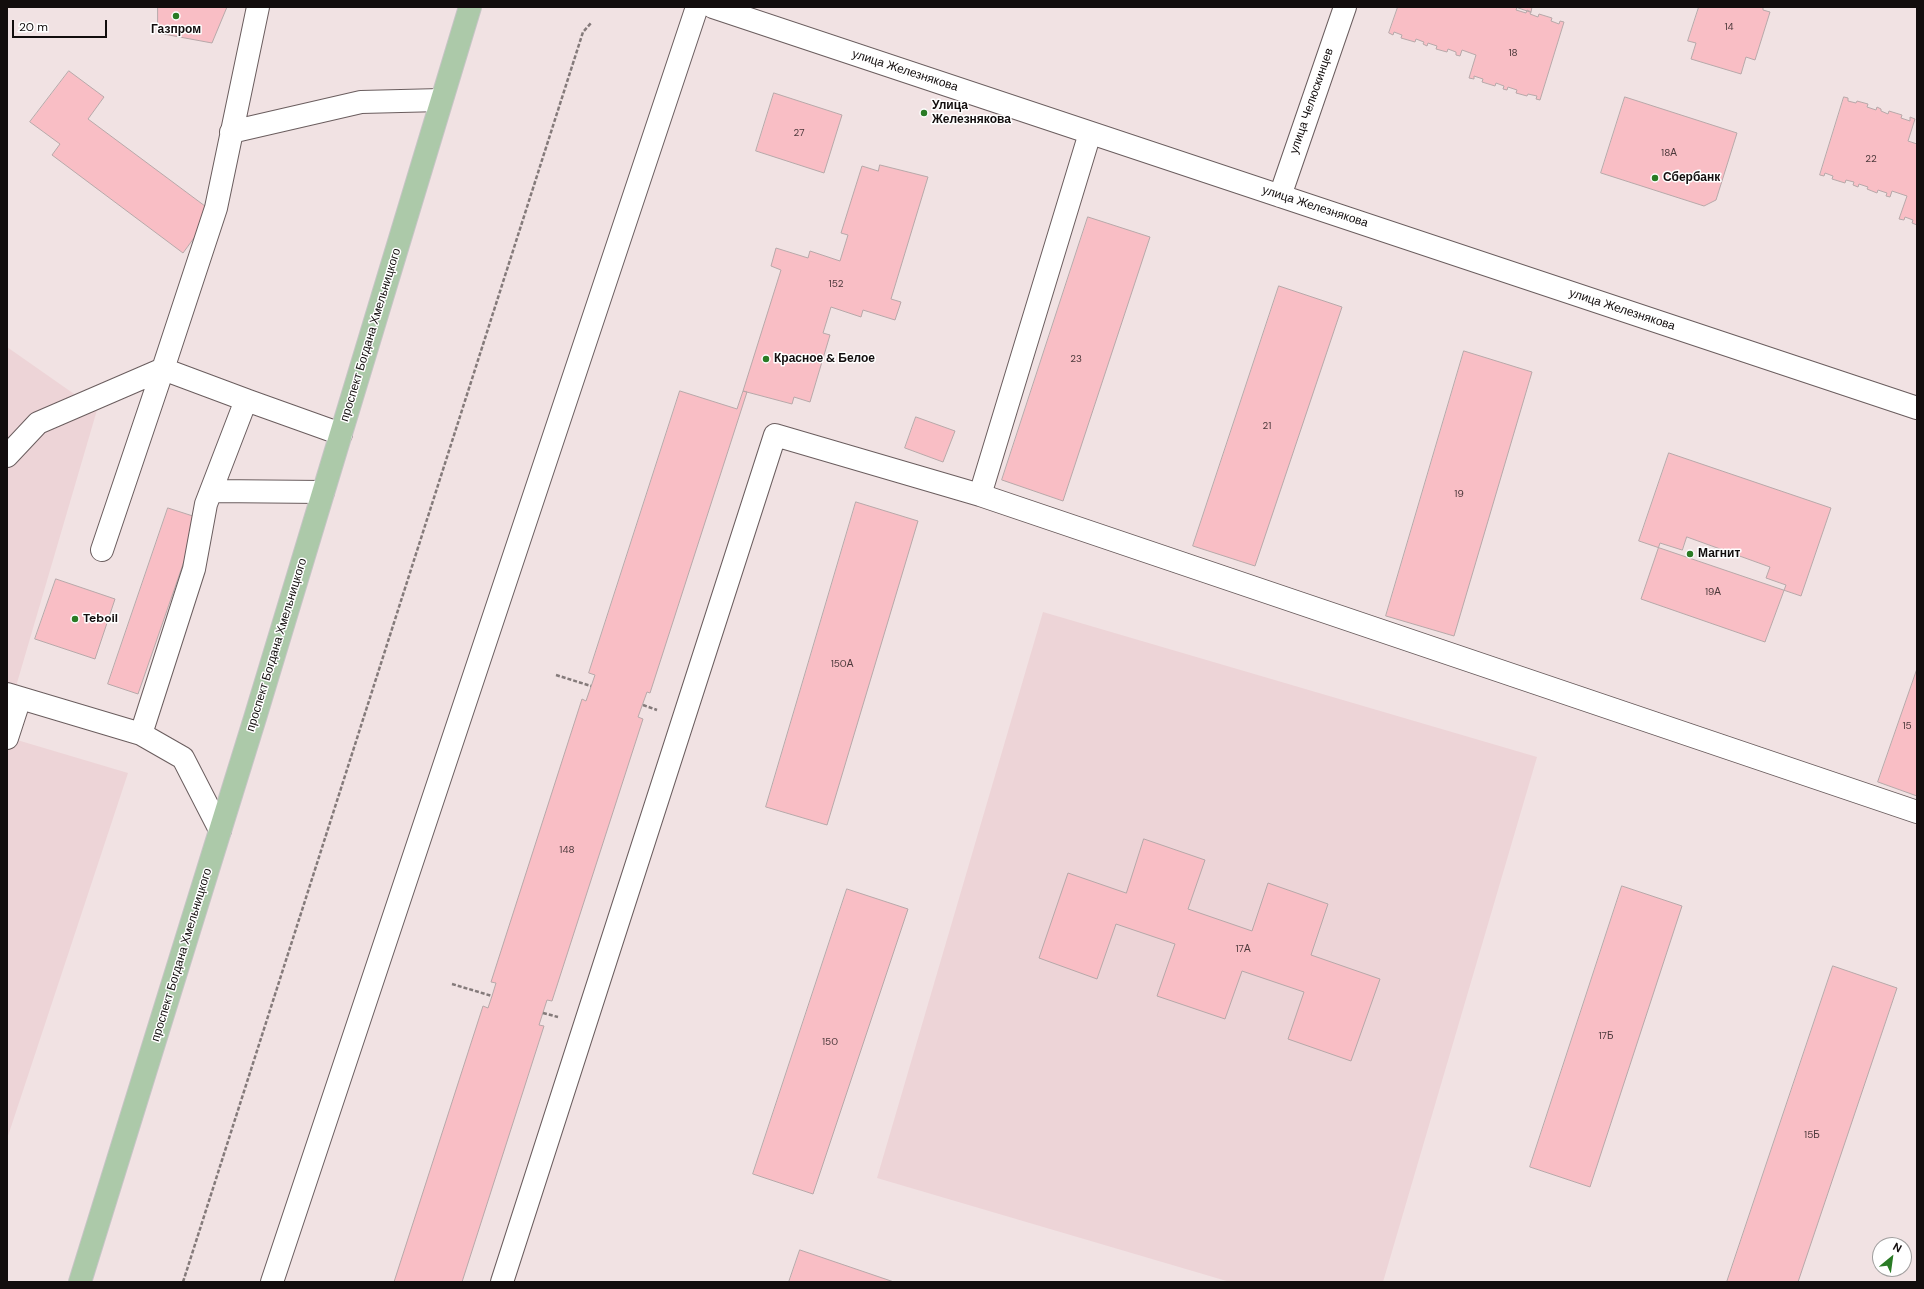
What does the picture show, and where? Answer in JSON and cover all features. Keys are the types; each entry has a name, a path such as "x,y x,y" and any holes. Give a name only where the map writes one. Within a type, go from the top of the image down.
{"main road":[{"name":"проспект Богдана Хмельницкого","path":"80,1282 220,830 470,7"}],"street":[{"path":"102,550 216,208 258,7"},
{"path":"272,1282 697,7"},
{"name":"улица Железнякова","path":"713,7 1917,408"},
{"name":"улица Челюскинцев","path":"1280,196 1345,7"},
{"path":"231,132 361,102 441,100"},
{"path":"980,495 1090,132"},
{"path":"7,456 38,423 163,369 341,434"},
{"path":"141,734 194,569 206,504 246,400"},
{"path":"502,1282 775,435 980,495 1917,812"},
{"path":"212,491 323,492"},
{"path":"7,738 14,696 141,734 183,758 220,830"}],"path":[{"path":"183,1282 579,47 584,32 591,22"},
{"path":"556,675 591,686"},
{"path":"452,984 492,996"}],"shaded area":[{"path":"7,347 97,410 7,717"},
{"path":"1043,612 1537,757 1383,1282 1230,1282 877,1178"},
{"path":"7,737 128,773 7,1139"}],"building":[{"path":"158,7 227,7 212,43 158,33"},
{"path":"1398,7 1517,7 1516,10 1526,13 1527,10 1531,12 1530,14 1538,17 1539,14 1552,18 1551,21 1559,24 1560,21 1564,22 1540,100 1536,99 1537,96 1528,94 1527,96 1516,93 1517,90 1508,87 1507,90 1503,89 1504,86 1496,83 1495,86 1482,82 1483,79 1474,76 1474,79 1469,78 1476,55 1462,50 1460,56 1456,55 1456,52 1448,49 1447,52 1436,49 1437,46 1428,43 1427,46 1423,44 1424,42 1416,39 1415,42 1401,38 1402,35 1394,32 1393,35 1389,33"},
{"path":"1516,7 1532,7 1531,12"},
{"path":"1699,7 1763,7 1763,10 1770,12 1755,60 1746,57 1741,74 1691,59 1696,43 1688,41"},
{"path":"69,71 104,97 88,119 213,212 183,253 52,155 60,144 30,122"},
{"path":"774,93 842,115 824,173 756,151"},
{"path":"1625,97 1737,133 1716,200 1704,206 1601,173"},
{"path":"1844,97 1848,98 1848,101 1856,103 1857,101 1868,104 1867,107 1876,110 1877,107 1881,109 1881,111 1888,114 1889,111 1902,115 1901,118 1910,121 1910,117 1915,119 1908,141 1917,144 1917,225 1912,223 1913,220 1905,217 1904,220 1899,219 1907,196 1892,191 1890,197 1886,196 1887,193 1878,190 1877,193 1867,189 1868,187 1859,184 1858,187 1853,185 1854,182 1846,180 1845,183 1832,179 1833,176 1825,173 1824,176 1820,175"},
{"path":"880,165 928,177 891,299 901,302 895,320 863,310 861,317 831,307 823,333 830,335 810,402 794,397 792,404 743,391 781,270 771,266 776,248 808,258 810,251 840,261 848,235 841,233 862,166 878,171"},
{"path":"1088,217 1150,237 1063,501 1002,480"},
{"path":"1279,286 1342,307 1255,566 1193,546"},
{"path":"1464,351 1532,372 1454,636 1386,616"},
{"path":"680,391 737,409 743,391 747,392 650,693 647,692 638,717 643,719 552,1001 547,1000 539,1025 544,1026 462,1282 394,1282 483,1006 488,1008 492,996 496,983 491,982 582,699 586,701 595,675 589,673"},
{"path":"916,417 955,431 943,462 905,448"},
{"path":"1669,453 1831,508 1801,596 1639,541"},
{"path":"856,502 918,521 827,825 766,807"},
{"path":"168,508 199,518 138,694 108,684"},
{"path":"1687,537 1770,567 1766,578 1786,585 1765,642 1641,599 1660,543 1682,550"},
{"name":"Teboil","path":"56,579 115,599 95,659 35,639"},
{"path":"1917,669 1917,796 1878,782"},
{"path":"1144,839 1205,860 1188,909 1252,931 1268,883 1328,904 1311,955 1380,979 1351,1061 1288,1039 1304,992 1242,971 1225,1019 1157,996 1175,944 1116,924 1097,979 1039,958 1068,873 1126,893"},
{"path":"1622,886 1682,906 1590,1187 1530,1167"},
{"path":"847,889 908,909 813,1194 753,1174"},
{"path":"1833,966 1897,988 1798,1282 1727,1282"},
{"path":"800,1250 894,1282 789,1282"}],"place":[{"name":"Газпром","path":"176,16"},
{"name":"Улица Железнякова","path":"924,113"},
{"name":"Сбербанк","path":"1655,178"},
{"name":"Красное & Белое","path":"766,359"},
{"name":"Магнит","path":"1690,554"},
{"name":"Teboil","path":"75,619"}]}
